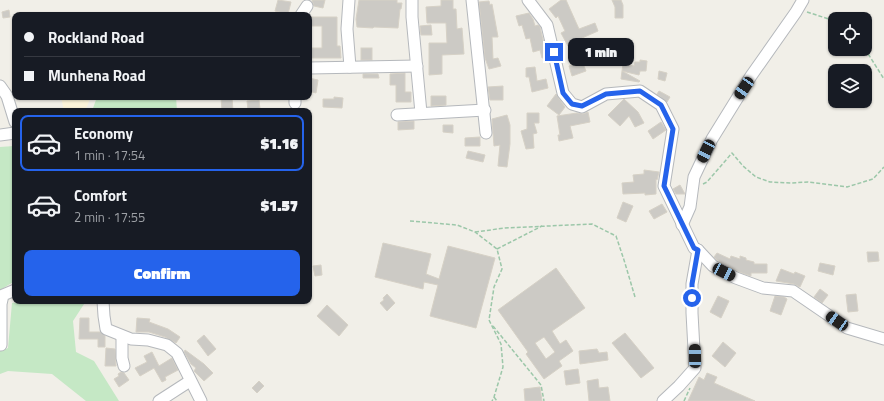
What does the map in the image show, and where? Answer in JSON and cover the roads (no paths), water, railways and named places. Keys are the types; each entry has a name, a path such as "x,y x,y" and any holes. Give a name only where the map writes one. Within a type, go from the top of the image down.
{"street":[{"path":"349,0 347,29 350,67"},
{"path":"412,0 412,17 421,113"},
{"path":"472,0 485,110 486,133"},
{"path":"528,0 547,25 563,93 572,104 582,106 606,94 640,91 661,105 673,129 664,186 694,248 698,250 713,266 736,278 763,288 793,291 847,328 884,339"},
{"path":"682,225 690,207 694,177 716,132 751,76 800,4"},
{"path":"312,68 417,66"},
{"path":"0,86 11,94 13,108"},
{"path":"397,115 485,110"},
{"path":"0,135 12,133"},
{"path":"663,401 695,368 692,284 698,250"},
{"path":"1,345 0,333 2,299 3,295 12,291"},
{"path":"103,304 106,329 131,339 148,340 167,345 177,353 201,401"},
{"path":"122,336 122,358 124,366"},
{"path":"159,401 190,381"}]}
